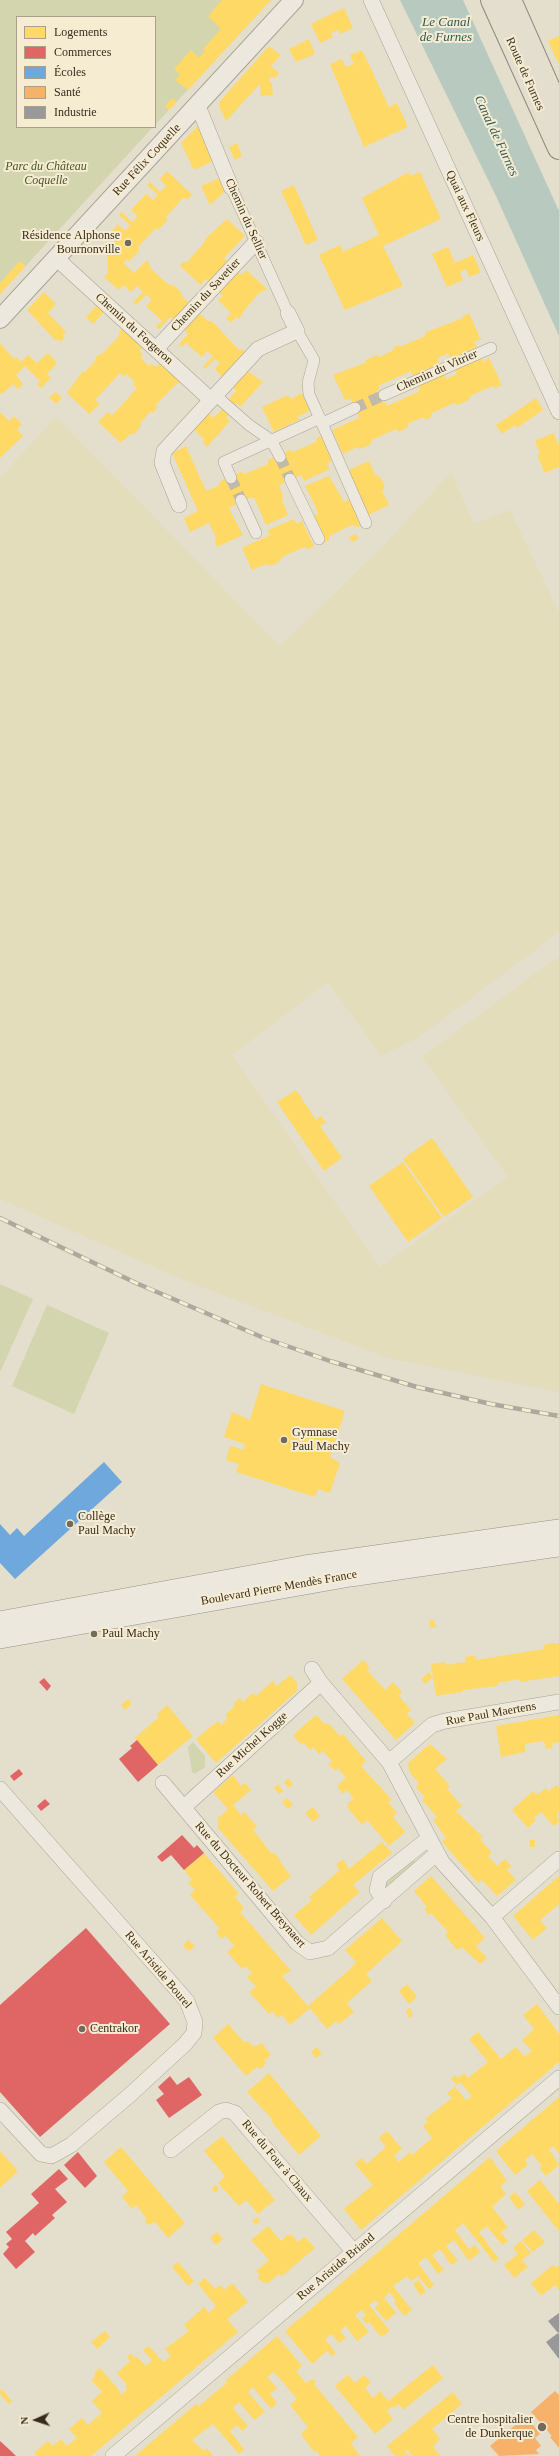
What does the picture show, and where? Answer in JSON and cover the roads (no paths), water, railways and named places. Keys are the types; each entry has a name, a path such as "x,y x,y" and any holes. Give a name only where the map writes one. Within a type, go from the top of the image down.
{"main road":[{"name":"Route de Furnes","path":"492,0 559,148"},
{"name":"Route de Furnes","path":"510,0 559,111"},
{"name":"Boulevard Pierre Mendès France","path":"0,1622 305,1566 559,1530"},
{"name":"Boulevard Pierre Mendès France","path":"0,1638 350,1576 559,1546"}],"street":[{"name":"Rue Félix Coquelle","path":"0,319 198,106 294,0"},
{"name":"Quai aux Fleurs","path":"371,0 559,412"},
{"name":"Chemin du Sellier","path":"198,106 231,187 297,330"},
{"name":"Chemin du Savetier","path":"156,349 256,242"},
{"name":"Chemin du Forgeron","path":"56,258 156,349 213,397"},
{"path":"179,505 162,463 162,454 258,349 297,330 314,360 308,387 366,523"},
{"name":"Chemin du Vitrier","path":"384,395 491,348"},
{"path":"213,397 271,440 280,458"},
{"path":"231,478 224,462 271,440 355,408"},
{"path":"290,479 319,539"},
{"path":"241,500 256,533"},
{"path":"312,1669 321,1683 389,1762 436,1854 492,1917 559,2007"},
{"name":"Rue Michel Kogge","path":"184,1807 321,1683"},
{"name":"Rue Paul Maertens","path":"389,1762 432,1725 445,1721 559,1702"},
{"name":"Rue du Docteur Robert Breynaert","path":"163,1783 305,1950 314,1952 328,1948 384,1901 436,1854"},
{"name":"Rue Aristide Bourel","path":"0,1789 187,2001 195,2022 194,2033 185,2044 131,2094 71,2145 57,2154 52,2156 41,2154 2,2116"},
{"path":"384,1901 377,1890 380,1878 428,1839"},
{"path":"492,1917 559,1858"},
{"name":"Rue Aristide Briand","path":"112,2456 559,2078"},
{"name":"Rue du Four à Chaux","path":"171,2150 219,2112 226,2110 235,2113 354,2252"}],"water":[{"name":"Le Canal de Furnes","path":"400,0 463,0 559,211 559,336 496,196"}],"tunnel":[{"path":"355,408 384,395"},
{"path":"280,457 290,479"},
{"path":"231,478 241,500"}],"railway":[{"path":"0,1218 136,1283 264,1338 330,1361 417,1387 491,1404 559,1416"}],"place":[{"name":"Résidence Alphonse Bournonville","path":"128,243"},
{"name":"Gymnase Paul Machy","path":"284,1440"},
{"name":"Collège Paul Machy","path":"70,1524"},
{"name":"Paul Machy","path":"94,1634"},
{"name":"Centrakor","path":"82,2029"},
{"name":"Centre hospitalier de Dunkerque","path":"542,2427"}],"water label":[{"name":"Canal de Furnes","path":"496,136"}],"park label":[{"name":"Parc du Château Coquelle","path":"46,174"}]}
